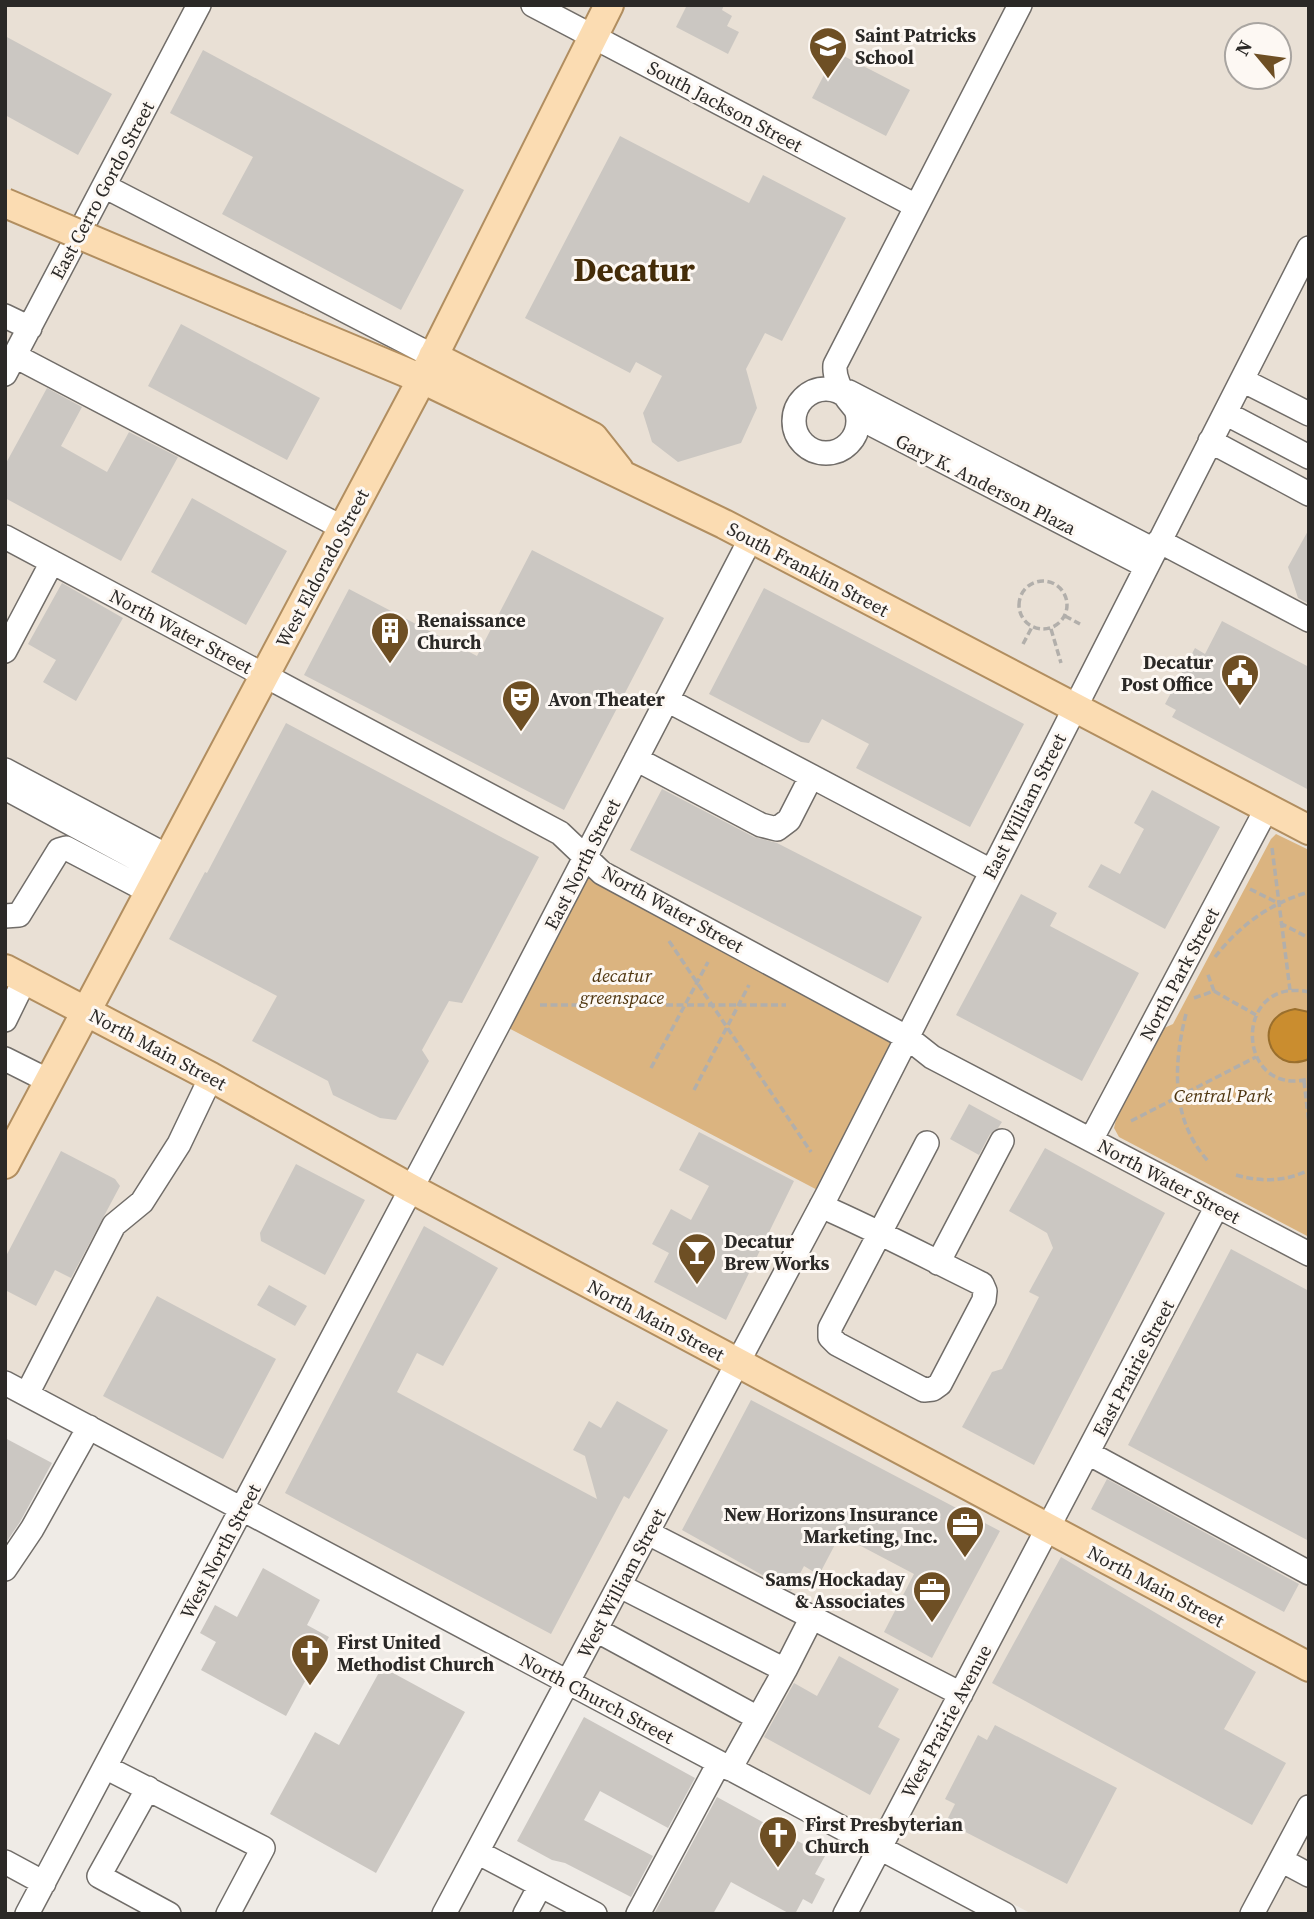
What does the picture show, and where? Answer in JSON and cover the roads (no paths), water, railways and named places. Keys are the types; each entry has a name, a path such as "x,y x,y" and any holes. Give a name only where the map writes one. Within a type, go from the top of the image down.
{"main road":[{"name":"West Eldorado Street","path":"5,1164 13,1133 49,1081 265,677 427,368 609,5"},
{"path":"5,202 298,327 427,368"},
{"name":"South Franklin Street","path":"427,368 593,437 622,474 751,538 1309,830"},
{"name":"North Main Street","path":"15,974 211,1077 412,1189 1309,1667"}],"street":[{"name":"East Cerro Gordo Street","path":"10,365 199,5"},
{"name":"South Jackson Street","path":"533,5 916,206"},
{"path":"841,383 857,415 856,432 850,442 841,449 824,453 813,450 803,444 795,428 796,411 810,394 833,390 841,383 916,206 1020,5"},
{"path":"104,186 427,368"},
{"name":"East William Street","path":"739,1364 908,1038 1073,708 1309,248"},
{"path":"5,316 30,328"},
{"path":"10,365 343,528"},
{"path":"1242,380 1309,414"},
{"name":"Gary K. Anderson Plaza","path":"841,383 867,420 887,434 1309,620"},
{"path":"1225,412 1309,457"},
{"path":"1210,441 1309,494"},
{"name":"North Water Street","path":"5,537 560,833 602,873 908,1038 932,1057 1309,1254"},
{"name":"East North Street","path":"412,1189 751,538"},
{"path":"5,651 52,562"},
{"path":"667,700 991,872"},
{"path":"636,760 761,825 777,829 789,820 811,777"},
{"path":"5,770 160,873"},
{"path":"5,788 93,848 160,873"},
{"name":"North Park Street","path":"1091,1140 1266,808"},
{"path":"5,916 19,915 59,850 93,848"},
{"path":"5,1020 15,974"},
{"path":"5,1059 49,1081"},
{"path":"27,1394 114,1226 142,1202 179,1144 211,1077"},
{"path":"938,1263 1002,1141"},
{"path":"821,1206 879,1234 938,1263 982,1284 985,1291 984,1300 940,1384 933,1389 924,1390 837,1344 830,1337 830,1328 879,1234 927,1143"},
{"name":"West North Street","path":"27,1914 412,1189"},
{"name":"East Prairie Street","path":"1048,1529 1217,1206"},
{"name":"West William Street","path":"444,1914 739,1364"},
{"name":"North Church Street","path":"5,1383 1004,1914"},
{"path":"5,1569 32,1529 89,1427"},
{"path":"1088,1453 1309,1573"},
{"name":"West Prairie Avenue","path":"845,1914 1048,1529"},
{"path":"648,1533 961,1694"},
{"path":"620,1586 785,1670"},
{"path":"638,1914 724,1766 758,1718 811,1617"},
{"path":"596,1630 758,1718"},
{"path":"106,1767 263,1849 228,1914"},
{"path":"148,1788 99,1876 169,1914"},
{"path":"1252,1914 1309,1807"},
{"path":"477,1852 595,1914"},
{"path":"1281,1860 1309,1875"},
{"path":"5,1862 44,1883"},
{"path":"525,1914 540,1886"}],"place":[{"name":"Saint Patricks School","path":"828,80"},
{"name":"Renaissance Church","path":"390,665"},
{"name":"Decatur Post Office","path":"1240,707"},
{"name":"Avon Theater","path":"521,733"},
{"name":"Decatur Brew Works","path":"697,1286"},
{"name":"New Horizons Insurance Marketing, Inc.","path":"965,1559"},
{"name":"Sams/Hockaday & Associates","path":"932,1624"},
{"name":"First United Methodist Church","path":"310,1687"},
{"name":"First Presbyterian Church","path":"778,1869"}],"district":[{"name":"Decatur","path":"634,269"}],"park label":[{"name":"decatur greenspace","path":"622,986"},
{"name":"Central Park","path":"1223,1095"}]}
